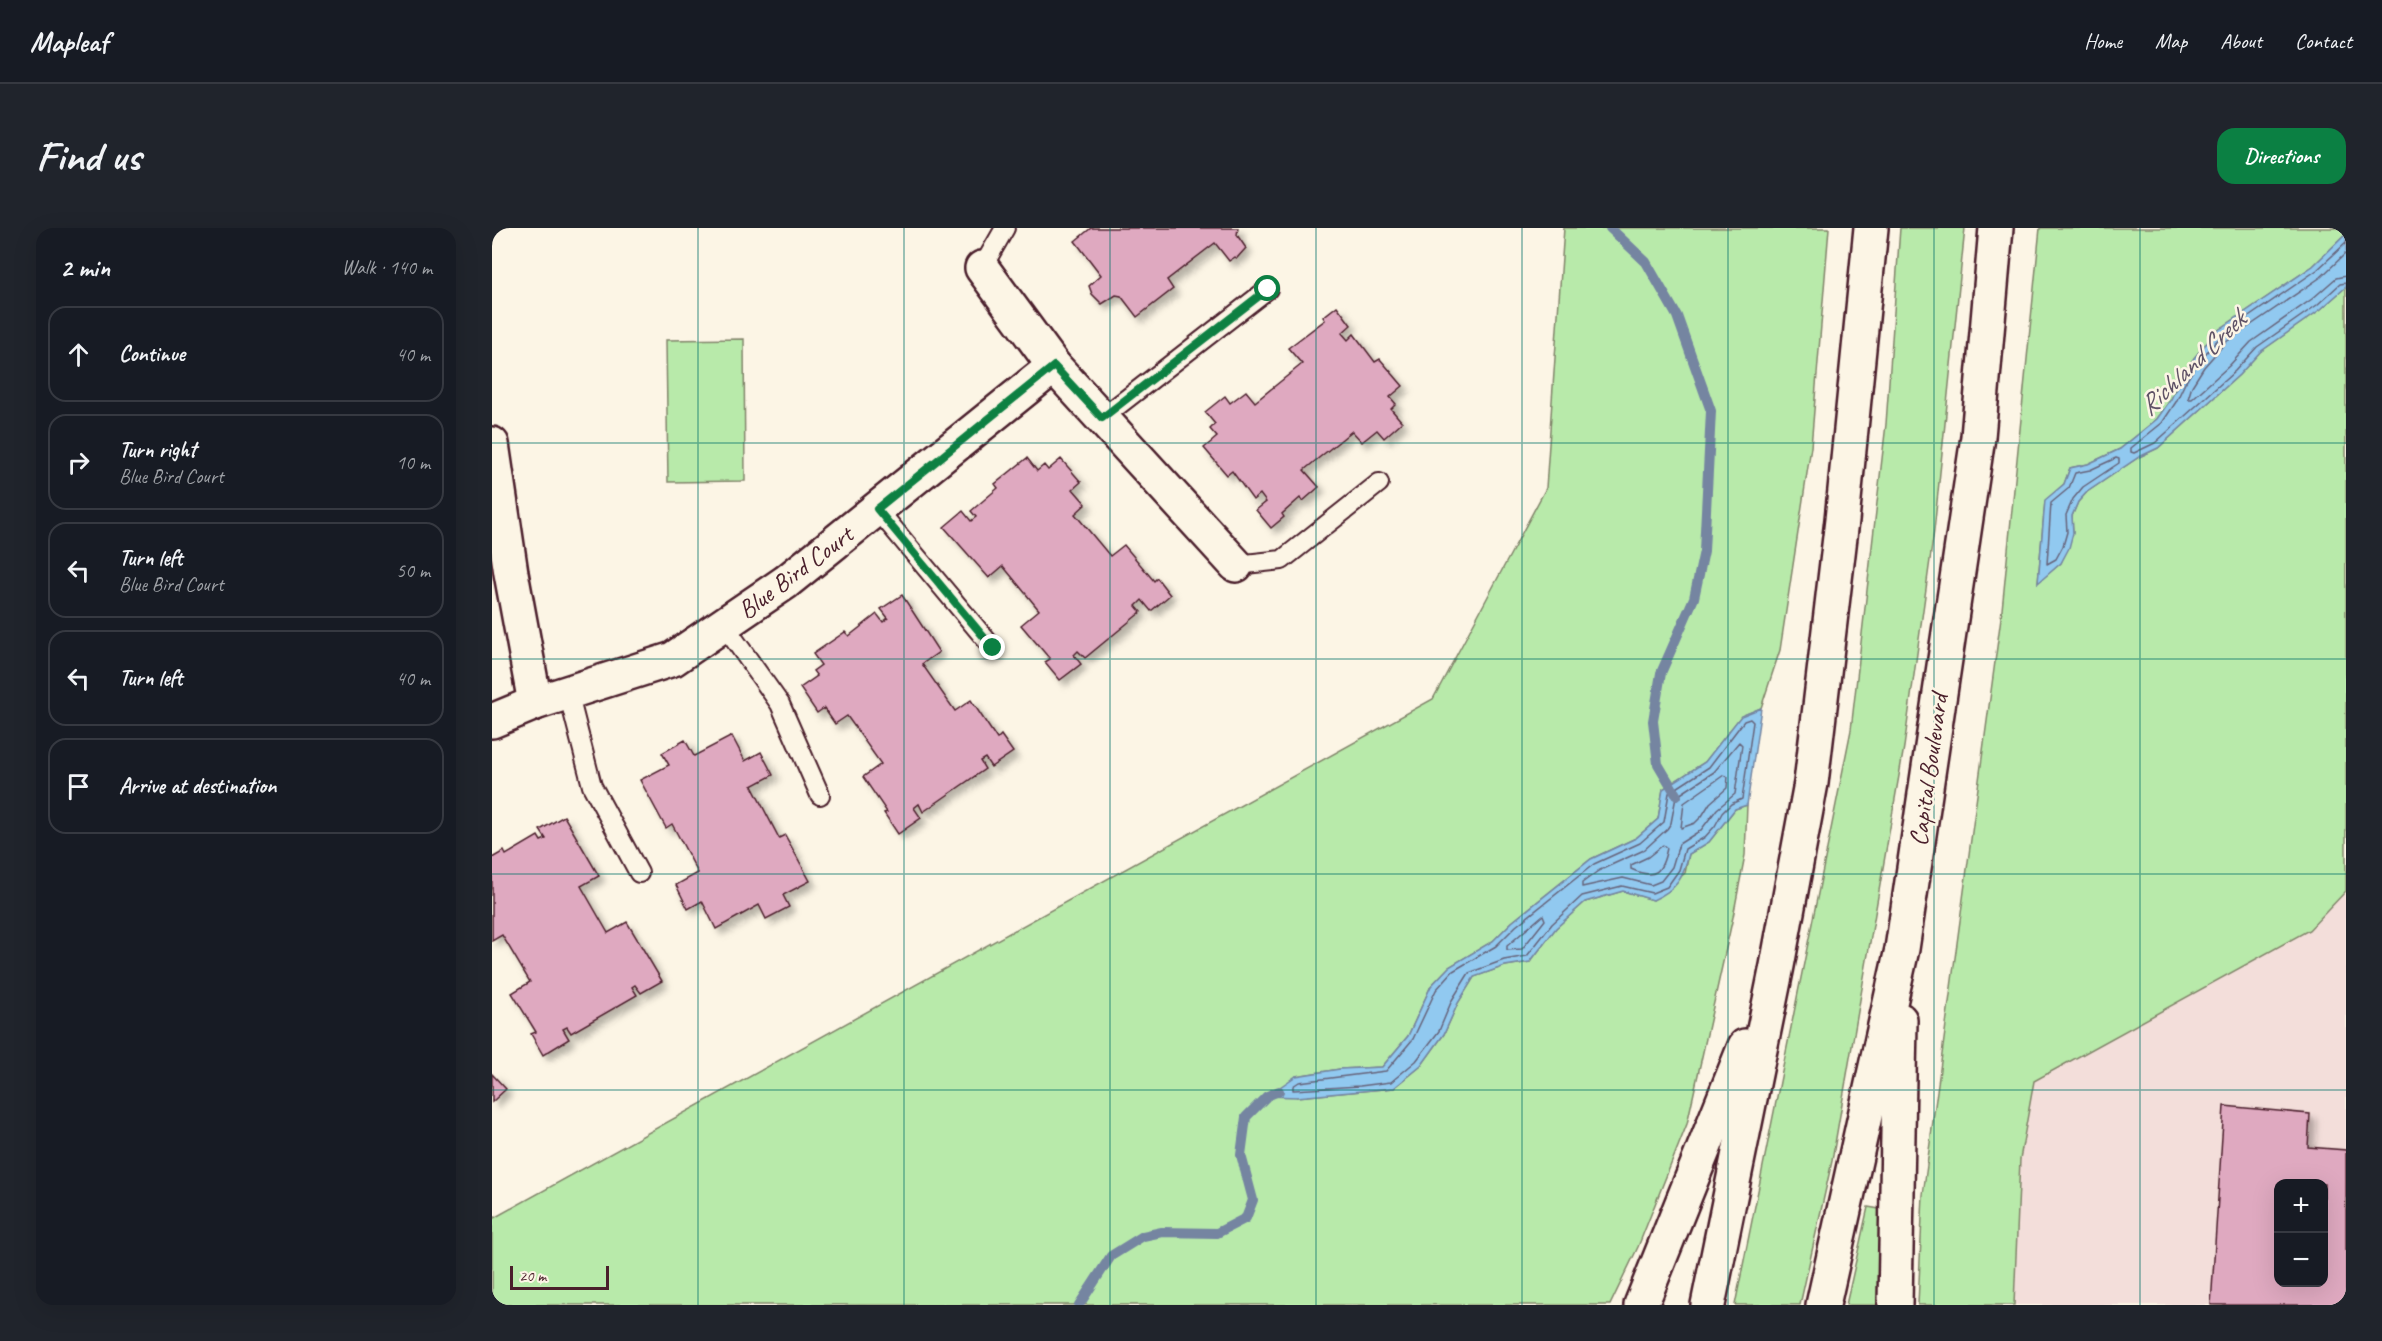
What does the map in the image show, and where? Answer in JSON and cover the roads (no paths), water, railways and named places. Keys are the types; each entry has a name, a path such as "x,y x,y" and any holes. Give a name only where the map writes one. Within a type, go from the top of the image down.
{"main road":[{"path":"1707,1305 1778,966 1811,783 1842,520 1871,228"},
{"name":"Capital Boulevard","path":"1823,1305 1902,949 1978,437 1996,228"},
{"path":"982,268 1054,366 1236,565"},
{"name":"Blue Bird Court","path":"492,722 535,703 673,659 786,582 1054,366"},
{"path":"492,444 511,573 535,703"},
{"path":"1895,1305 1902,949"},
{"path":"1641,1305 1778,966"}],"lane":[{"path":"982,268 1005,228"},
{"path":"1102,418 1268,289"},
{"path":"1236,565 1282,560 1379,483"},
{"path":"877,509 993,648"},
{"path":"724,625 780,704 820,795"},
{"path":"568,692 592,786 639,873"}],"water":[{"path":"2346,234 2346,287 2321,309 2260,352 2239,375 2158,448 2139,457 2087,492 2078,502 2072,516 2073,533 2069,548 2061,563 2038,583 2045,500 2064,484 2070,468 2088,464 2120,449 2157,419 2194,358 2217,331 2313,266"},
{"path":"1761,708 1747,805 1735,809 1709,842 1689,854 1681,877 1668,892 1653,900 1623,891 1585,902 1556,928 1530,962 1505,966 1474,977 1458,1003 1444,1034 1421,1066 1394,1088 1297,1097 1267,1096 1296,1076 1340,1069 1382,1067 1408,1036 1431,986 1449,967 1493,941 1512,922 1591,859 1636,838 1658,819 1663,789 1705,762 1741,716"}],"waterway":[{"path":"1610,228 1646,262 1677,316 1711,411 1704,551 1694,598 1661,673 1653,721 1658,764 1677,796"},
{"name":"Richland Creek","path":"1079,1305 1111,1256 1143,1236 1162,1232 1217,1233 1246,1218 1253,1200 1241,1155 1246,1117 1267,1096 1279,1091"}]}
